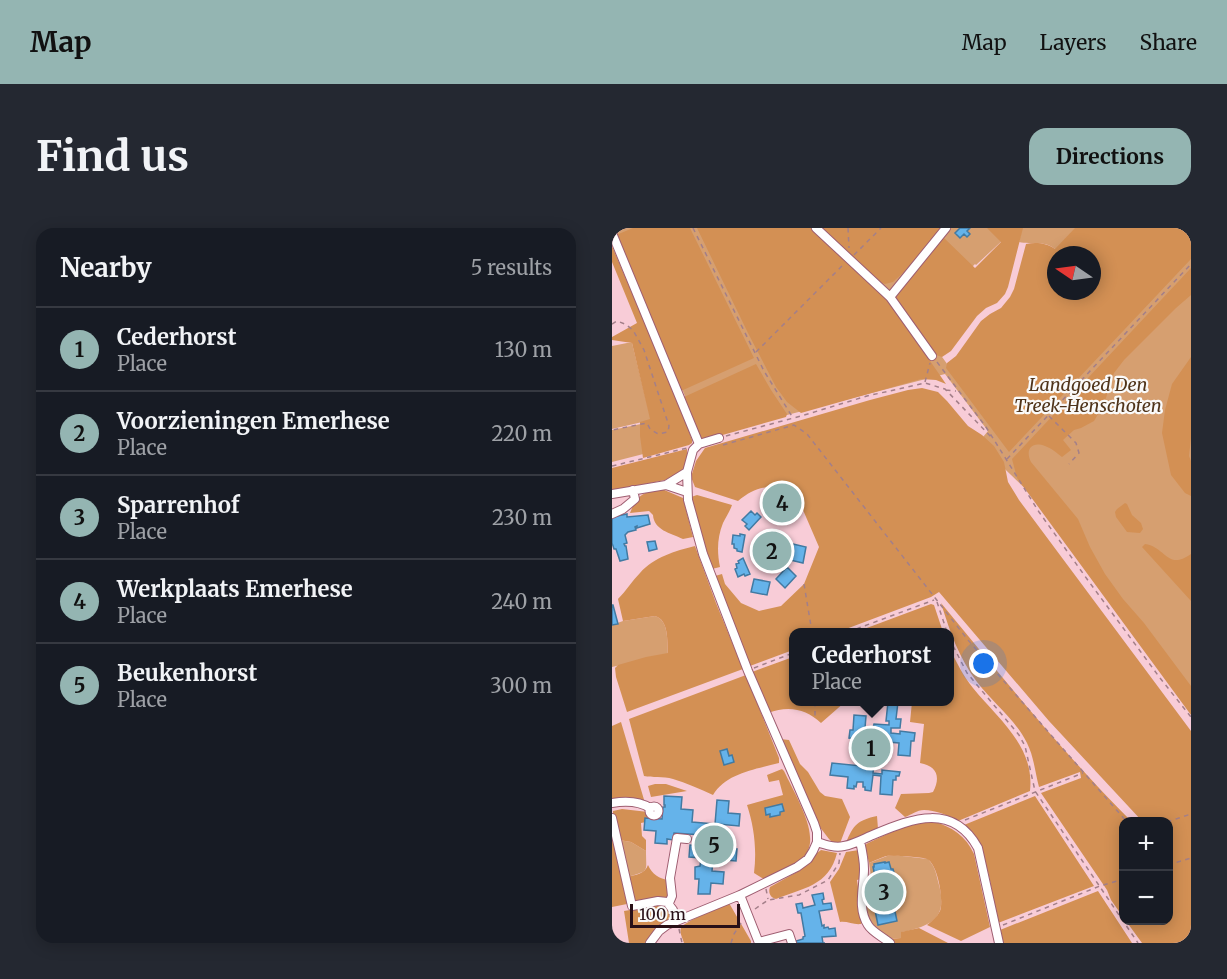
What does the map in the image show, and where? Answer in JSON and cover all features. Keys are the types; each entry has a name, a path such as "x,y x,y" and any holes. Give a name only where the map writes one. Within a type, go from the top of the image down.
{"street":[{"path":"816,228 890,297 932,356"},
{"path":"890,297 946,228"},
{"path":"612,232 697,445 687,472 687,492 703,554 748,670 817,832 817,842 813,851 808,859 797,867 740,895 676,921 659,931 650,943"},
{"path":"697,445 719,438"},
{"path":"612,494 666,484 687,472"},
{"path":"666,484 687,492"},
{"path":"612,514 623,509 635,499 633,490"},
{"path":"612,803 635,803 650,808"},
{"path":"612,818 632,906 658,901 669,903 676,921"},
{"path":"817,842 840,847 860,841 902,822 918,819 932,818 956,824 973,839 978,848 999,943"},
{"path":"669,903 672,896 670,878 677,838 687,839"},
{"path":"860,841 864,869 861,900 865,918 870,928 890,943"},
{"path":"740,895 759,943 789,934 792,943"}],"path":[{"path":"693,228 764,371 793,419"},
{"path":"848,228 849,259"},
{"path":"755,352 881,228"},
{"path":"1007,459 1191,264"},
{"path":"612,324 617,321 633,330 644,350 669,426 668,432 658,434 650,429 647,423 612,430"},
{"path":"925,383 932,356"},
{"path":"932,356 986,427 1039,512 1066,550 1191,717"},
{"path":"719,438 793,419 867,396 925,383 958,391"},
{"path":"945,389 995,441"},
{"path":"1048,416 1076,443 1079,453 1069,464"},
{"path":"717,447 794,425 807,434 969,640 1123,817"},
{"path":"612,466 697,445"},
{"path":"804,584 811,628"},
{"path":"861,628 936,599"},
{"path":"936,599 945,628"},
{"path":"954,648 967,674 1022,741 1035,791 1138,943"},
{"path":"748,670 789,655"},
{"path":"815,706 815,717"},
{"path":"956,824 1084,773"},
{"path":"1173,820 1191,814"},
{"path":"731,943 734,934 747,915 768,900 799,895 828,880 838,863 840,847"},
{"path":"1173,863 1191,858"},
{"path":"996,928 1119,880"},
{"path":"765,882 768,900"},
{"path":"676,921 682,943"}],"green space":[{"name":"Landgoed Den Treek-Henschoten","path":"615,228 999,228 1005,238 975,264 917,322 950,368 1047,258 1047,300 1101,300 1101,246 1051,246 1019,242 1022,228 1191,228 1191,711 1039,502 978,443 988,431 945,374 702,437"},
{"path":"633,228 690,228 754,358 681,391 616,235"},
{"path":"697,228 812,228 863,278 885,296 946,384 936,380 921,379 801,413 787,402 776,387"},
{"path":"822,228 944,228 904,272 893,282 885,284 857,263"},
{"path":"987,228 1023,228 1008,287 997,303 986,308 977,316 951,351 942,357 936,355 893,294 944,238 975,268 1001,242"},
{"path":"1075,228 1191,228 1191,259 1009,452 946,368 947,363 956,356 981,321 1001,308 1010,297 1026,244 1048,245 1047,300 1101,300 1101,246 1058,246"},
{"path":"612,246 682,411 692,440 689,445 643,458 640,422 650,419 632,343 612,340 612,337 637,323 612,262"},
{"path":"1191,268 1191,295 1124,360 1114,373 1104,404 1094,421 1074,430 1063,440 1071,450 1062,457 1047,447 1036,445 1030,448 1029,458 1078,519 1105,574 1191,686 1191,715 1017,478 1012,459"},
{"path":"632,343 651,420 612,429 612,346"},
{"path":"1191,357 1189,456 1191,496 1185,493 1171,475 1162,433 1172,384"},
{"path":"756,364 787,414 786,417 705,440 701,439 684,397"},
{"path":"922,388 938,392 968,426 994,446 1004,462 1008,482 1019,500 1191,731 1191,943 1142,943 1129,925 1173,925 1173,817 1138,817 1049,721 939,592 849,628 789,628 789,651 750,666 715,576 722,574 725,584 741,603 759,611 781,606 804,584 819,547 803,510 790,489 762,488 738,501 695,487 691,477 696,461 705,448 870,400"},
{"path":"641,424 659,450 612,462 612,430"},
{"path":"687,449 687,468 665,480 612,491 612,468"},
{"path":"662,489 683,498 693,537 683,539 660,528 649,511 630,513 635,502 642,495"},
{"path":"697,495 732,505 720,534 718,550 720,567 712,569 698,527 691,497"},
{"path":"1125,503 1132,515 1141,523 1143,529 1140,533 1127,532 1116,517 1115,512"},
{"path":"1145,544 1158,549 1171,559 1183,559 1191,554 1191,601 1142,547"},
{"path":"695,546 743,669 627,712 615,668 618,665 646,657 668,653 667,637 663,622 655,616 623,621 618,599 646,567 672,553"},
{"path":"941,603 1057,742 1127,817 1119,817 1119,911 1041,793 1081,778 1080,772 1039,787 1033,759 1022,734 971,673 954,639 954,628 950,628"},
{"path":"931,604 934,605 942,628 867,628"},
{"path":"655,616 660,618 665,626 668,654 612,667 612,625"},
{"path":"954,657 969,683 1013,734 1021,747 1027,760 1030,791 958,821 928,810 905,817 895,808 901,794 933,792 937,782 934,770 920,763 924,724 910,722 912,706 954,706"},
{"path":"789,658 789,706 840,706 821,723 809,714 797,710 783,709 768,713 752,672"},
{"path":"746,675 779,763 734,777 713,795 673,779 644,776 629,719"},
{"path":"621,722 645,803 612,802 612,726"},
{"path":"780,739 789,740 800,764 808,772 820,792 825,796 842,799 850,817 839,846 829,839 819,826"},
{"path":"782,769 804,813 810,843 806,854 798,863 765,880 754,873 754,838 747,805 783,795 779,780 769,782 767,775"},
{"path":"666,784 687,791 651,797 648,786"},
{"path":"1035,796 1094,886 998,923 984,858 979,846 964,825"},
{"path":"622,809 648,812 646,822 641,823 642,836 646,840 646,851 631,842 619,840 613,811"},
{"path":"877,816 878,829 846,843 857,824"},
{"path":"933,821 958,833 974,854 990,927 961,941 927,925 940,911 941,906 939,883 931,862 924,858 889,856 869,863 865,845 868,843 911,823"},
{"path":"612,835 627,904 612,907"},
{"path":"619,840 631,842 646,851 645,870 627,877"},
{"path":"821,850 837,853 828,873 805,888 776,899 771,896 770,887 797,872"},
{"path":"859,850 864,878 857,880 863,922 858,924 840,922 830,882 839,869 846,852"},
{"path":"894,855 928,859 936,874 941,905 935,919 929,923 902,932 901,938 889,939 872,922 865,900 871,898 870,890 873,889 869,863"},
{"path":"648,865 656,876 669,880 667,897 634,903 627,877 642,872"},
{"path":"1098,891 1132,943 1002,943 1000,930"},
{"path":"729,903 751,943 684,943 680,931 683,925"},
{"path":"660,905 669,910 670,920 658,929 647,943 629,943 624,911"},
{"path":"919,928 948,943 893,943 889,939 901,938 901,932"}],"building":[{"path":"960,228 970,228 967,231 970,234 967,237 964,234 960,238 955,233"},
{"path":"787,490 796,502 777,516 768,504"},
{"path":"751,511 761,517 749,530 745,526 747,524 742,520"},
{"path":"627,514 627,517 648,515 650,524 637,528 637,526 636,530 625,535 627,543 624,544 628,559 620,561 612,543 612,517"},
{"path":"740,534 745,535 742,552 737,551 732,544 733,535 740,536"},
{"path":"768,535 779,537 777,546 780,547 774,562 763,560"},
{"path":"655,541 657,549 649,551 647,542"},
{"path":"793,544 806,547 803,563 790,560"},
{"path":"743,558 750,574 738,577 736,564"},
{"path":"787,567 796,576 785,588 776,579"},
{"path":"754,579 770,582 767,595 751,592"},
{"path":"612,605 618,624 612,625"},
{"path":"888,706 898,706 896,719 901,719 900,728 891,728 891,733 900,734 900,731 915,733 914,741 911,741 910,756 898,755 899,743 876,741 876,744 880,745 879,756 875,756 873,773 882,774 882,770 900,772 896,780 893,780 892,795 880,794 881,776 873,775 871,791 865,790 863,782 857,782 854,789 847,788 848,777 830,775 832,763 861,766 863,751 861,743 864,740 849,738 850,730 853,730 854,715 866,716 865,728 873,728 874,724 889,725 889,721 886,721"},
{"path":"727,749 734,762 724,765 720,751"},
{"path":"664,796 682,797 681,809 693,810 692,822 715,824 717,800 729,801 728,813 740,814 739,826 718,824 717,836 726,836 726,848 737,849 736,861 713,859 712,871 724,872 723,884 711,883 710,894 698,894 699,879 695,879 695,867 700,866 701,858 689,857 690,845 702,846 702,835 674,833 673,840 667,839 667,844 655,843 656,831 644,830 645,818 662,819 663,807 665,807"},
{"path":"782,804 784,811 780,812 780,815 770,817 770,814 766,815 765,808"},
{"path":"889,862 896,880 893,880 897,896 892,897 897,921 878,925 870,886 877,885 874,864"},
{"path":"823,893 823,904 831,903 832,909 819,911 822,926 829,929 835,928 836,936 822,937 823,943 796,943 805,936 801,913 798,913 796,904 802,903 803,908 815,905 812,895"}],"place":[{"name":"Werkplaats Emerhese","path":"782,503"},
{"name":"Voorzieningen Emerhese","path":"772,551"},
{"name":"Cederhorst","path":"871,748"},
{"name":"Beukenhorst","path":"714,845"},
{"name":"Sparrenhof","path":"884,892"}]}
